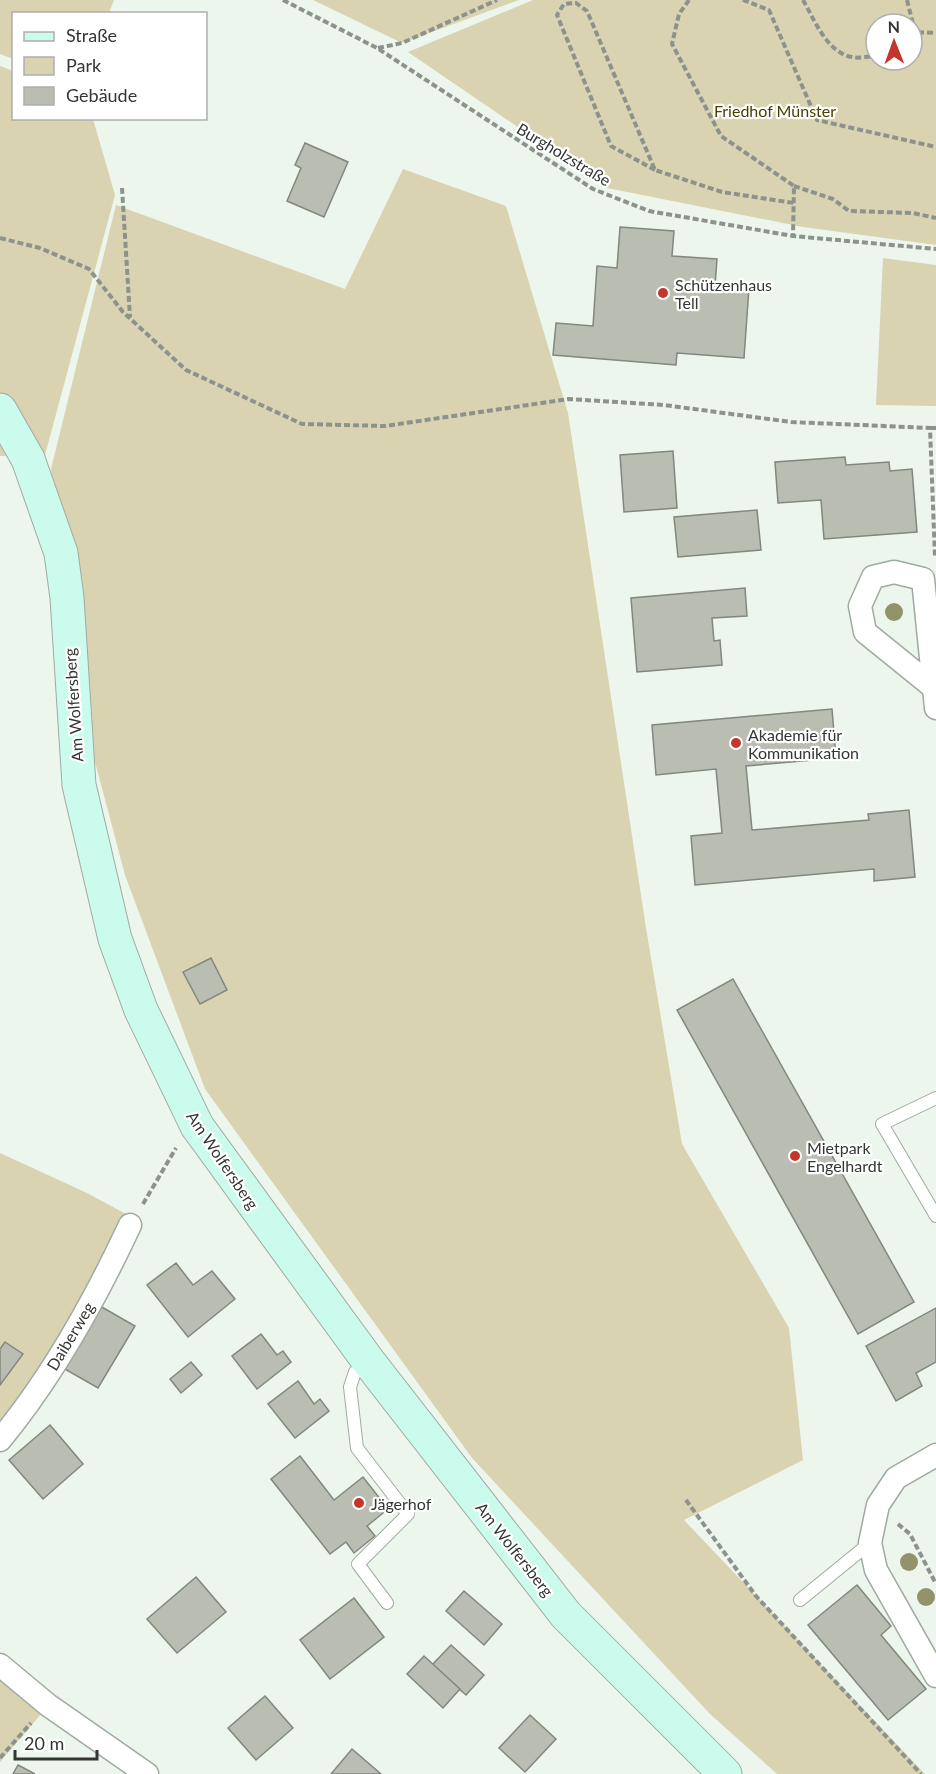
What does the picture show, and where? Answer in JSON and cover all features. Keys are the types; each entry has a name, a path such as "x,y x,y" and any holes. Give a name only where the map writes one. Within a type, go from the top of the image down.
{"main road":[{"name":"Am Wolfersberg","path":"0,410 28,459 61,553 78,785 115,939 141,1010 197,1126 369,1362 566,1615 725,1774"}],"street":[{"path":"894,572 923,579 934,681 865,632 860,606 873,577 894,572"},
{"name":"Daiberweg","path":"0,1440 26,1408 105,1278 130,1225"},
{"path":"936,1455 896,1478 878,1505 870,1543 876,1570 936,1676"},
{"path":"0,1665 48,1705 147,1774"}],"lane":[{"path":"936,1098 882,1124 936,1216"},
{"path":"369,1362 355,1372 350,1386 357,1448 408,1514 358,1564 387,1604"},
{"path":"800,1600 870,1543"}],"path":[{"name":"Burgholzstraße","path":"282,0 377,48 593,189 649,211 793,236 936,249"},
{"path":"377,48 402,43 497,0"},
{"path":"689,0 679,14 672,44 721,136 794,186 833,199 849,211 913,213 936,218"},
{"path":"743,0 769,10 817,120 936,147"},
{"path":"803,0 825,38 836,50 852,57 864,56"},
{"path":"655,170 587,11 576,3 564,4 557,15 611,146 655,170 722,192 794,203"},
{"path":"793,236 794,186"},
{"path":"123,188 130,318"},
{"path":"0,238 40,248 89,269 130,318 186,370 302,424 385,426 569,399 664,405 791,422 936,428"},
{"path":"923,579 936,565 930,428"},
{"path":"130,1225 182,1138"},
{"path":"686,1500 756,1596 921,1774"},
{"path":"878,1505 910,1534 936,1584"},
{"path":"0,1758 48,1705"}],"green space":[{"path":"0,0 114,0 109,12 12,12 12,59 0,54"},
{"path":"313,0 519,0 402,43"},
{"name":"Friedhof Münster","path":"533,0 936,0 936,245 803,227 607,188 408,52"},
{"path":"0,66 12,71 12,120 93,120 115,195 45,455 0,456"},
{"path":"403,169 506,206 568,413 646,928 682,1144 789,1328 803,1460 684,1520 925,1774 777,1774 710,1714 472,1458 205,1089 125,875 94,758 51,469 116,205 345,289"},
{"path":"883,258 936,265 936,406 876,405"},
{"path":"0,1153 87,1193 137,1220 0,1444"},
{"path":"0,1655 54,1699 0,1762"}],"building":[{"path":"305,143 348,162 324,217 287,201 301,168 295,165"},
{"path":"620,227 674,231 672,256 717,259 715,286 749,288 744,358 677,353 676,365 553,355 556,323 593,326 597,266 617,268"},
{"path":"673,451 677,508 624,512 620,455"},
{"path":"845,457 846,465 889,462 890,471 912,469 917,532 824,539 821,500 778,503 775,462"},
{"path":"757,510 761,550 678,557 674,517"},
{"path":"745,588 747,616 712,618 714,641 720,640 722,665 637,672 631,598"},
{"path":"832,709 836,758 746,766 752,830 869,820 868,814 909,810 915,877 874,881 874,869 695,885 691,836 722,833 716,769 656,775 652,725"},
{"path":"211,958 227,990 200,1004 183,972"},
{"name":"Mietpark Engelhardt","path":"733,979 914,1302 858,1334 677,1010"},
{"path":"176,1263 193,1285 212,1271 235,1299 188,1337 147,1285"},
{"path":"100,1306 135,1326 98,1388 63,1368"},
{"path":"936,1308 936,1362 916,1373 922,1386 896,1401 866,1346"},
{"path":"261,1334 277,1355 283,1351 291,1362 257,1389 232,1356"},
{"path":"5,1342 23,1354 0,1385 0,1349"},
{"path":"191,1362 202,1375 181,1393 170,1379"},
{"path":"298,1381 314,1404 320,1399 329,1411 295,1438 268,1404"},
{"path":"50,1425 83,1464 43,1499 9,1460"},
{"path":"300,1456 334,1500 363,1477 388,1509 367,1526 375,1536 354,1553 346,1542 330,1554 271,1479"},
{"path":"196,1577 226,1612 177,1653 147,1619"},
{"path":"857,1585 891,1626 881,1635 926,1689 888,1720 808,1625"},
{"path":"464,1591 502,1624 484,1645 446,1611"},
{"path":"354,1598 384,1637 330,1679 300,1640"},
{"path":"451,1645 484,1675 466,1695 432,1665"},
{"path":"424,1656 460,1689 443,1708 407,1674"},
{"path":"265,1696 293,1728 256,1760 228,1728"},
{"path":"530,1715 556,1739 525,1772 499,1748"},
{"path":"352,1749 381,1774 331,1774"},
{"path":"18,1765 35,1774 13,1774"}],"place":[{"name":"Schützenhaus Tell","path":"663,293"},
{"name":"Akademie für Kommunikation","path":"736,743"},
{"name":"Mietpark Engelhardt","path":"795,1156"},
{"name":"Jägerhof","path":"359,1503"}]}
